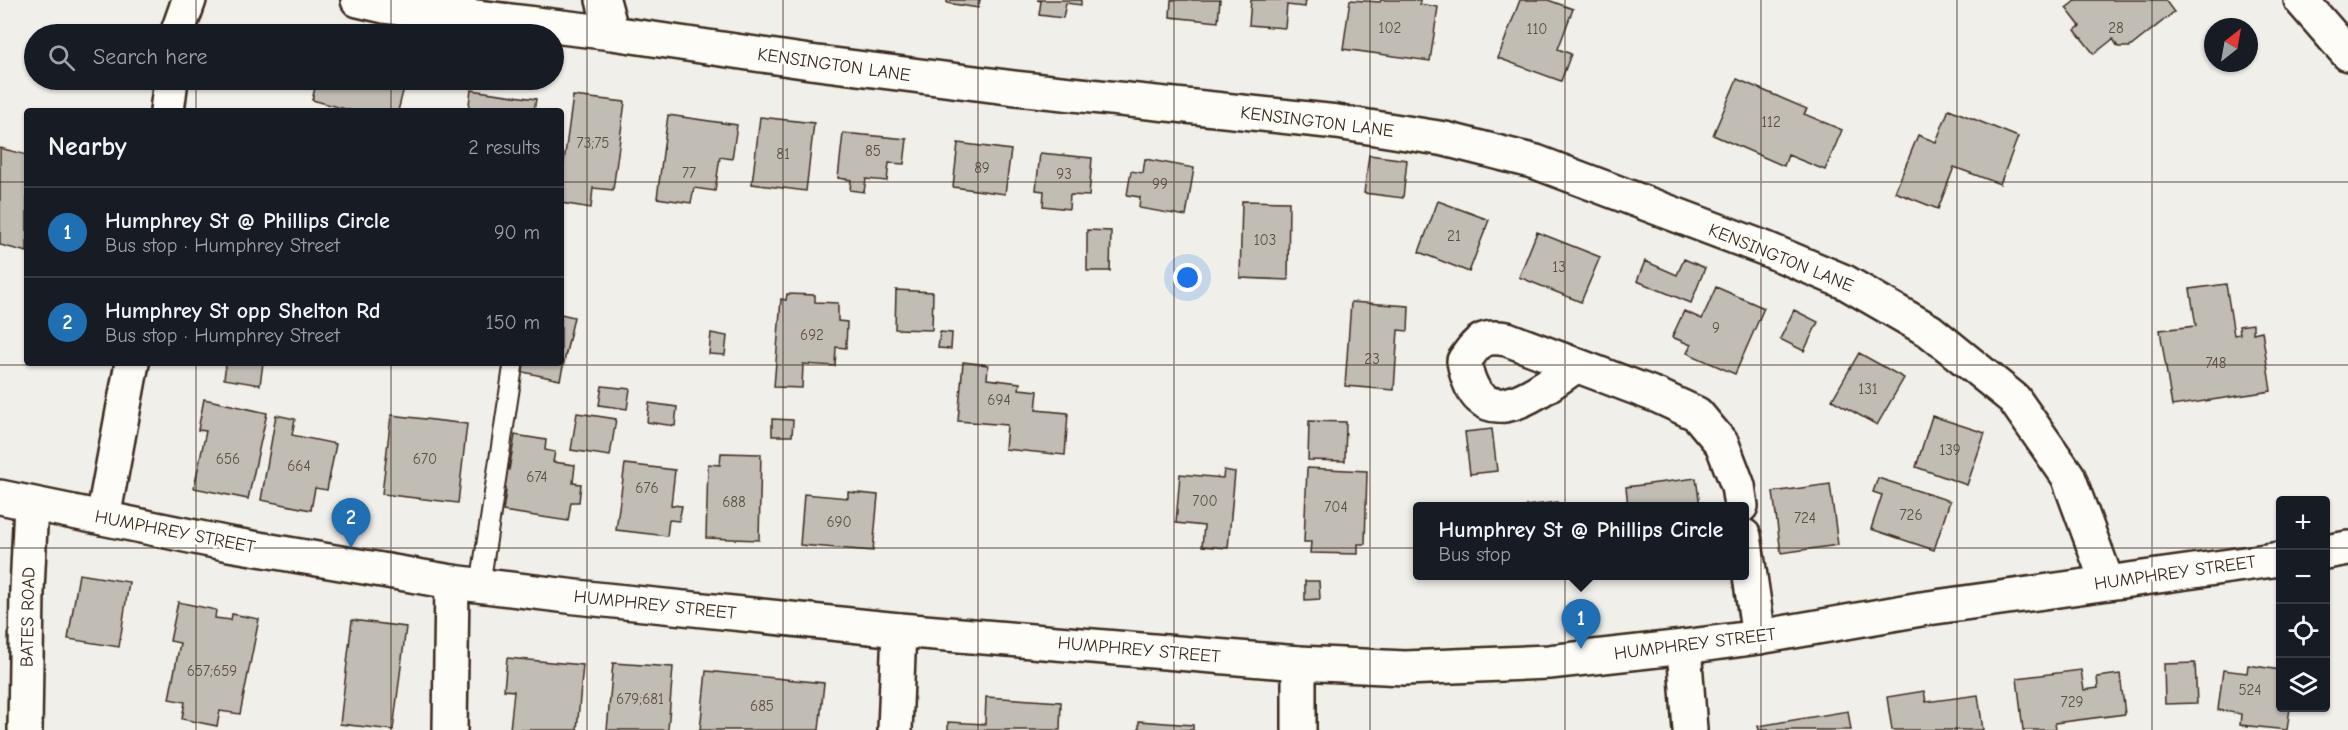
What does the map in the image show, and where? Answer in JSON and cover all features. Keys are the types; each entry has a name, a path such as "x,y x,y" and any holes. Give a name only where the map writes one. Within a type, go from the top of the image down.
{"street":[{"path":"181,24 189,0"},
{"name":"KENSINGTON LANE","path":"358,0 384,6 536,24"},
{"path":"603,0 612,33"},
{"path":"2301,0 2348,54"},
{"name":"KENSINGTON LANE","path":"564,27 810,63 1015,88 1337,122 1445,139 1536,162 1764,248 1845,282 1930,331 2014,399 2068,476 2107,582"},
{"path":"166,108 169,90"},
{"path":"103,518 131,366"},
{"path":"1575,366 1658,396 1697,414 1722,444 1738,486 1740,502"},
{"name":"HUMPHREY STREET","path":"16,501 229,544 466,584 898,630 1299,663 1405,668 1549,662 1684,647 1759,637 1921,609 2276,560"},
{"name":"BATES ROAD","path":"16,501 27,590 26,730"},
{"path":"2330,551 2348,548"},
{"path":"1749,570 1759,637"},
{"path":"450,730 466,584"},
{"path":"895,730 898,630"},
{"path":"1684,647 1690,730"},
{"path":"1299,663 1299,730"}],"lane":[{"path":"466,584 513,367"}],"building":[{"path":"947,0 980,0 978,8 947,3"},
{"path":"1037,0 1081,0 1081,5 1066,3 1063,18 1039,15 1041,1"},
{"path":"1171,0 1220,0 1218,22 1170,17"},
{"path":"1251,0 1306,0 1305,7 1287,5 1285,28 1249,25"},
{"path":"1350,0 1380,2 1381,0 1420,0 1420,4 1438,7 1430,61 1343,49"},
{"path":"1520,0 1548,0 1573,9 1558,49 1571,54 1561,81 1498,58"},
{"path":"2073,0 2165,0 2174,12 2130,47 2118,47 2113,39 2094,54 2075,30 2080,26 2066,8 2075,1"},
{"path":"1737,79 1807,109 1804,114 1842,130 1825,170 1788,155 1784,166 1713,135"},
{"path":"314,90 403,90 399,108 342,108 312,100"},
{"path":"471,90 536,99 534,108 468,108"},
{"path":"573,96 625,102 613,190 593,188 591,208 564,204 564,162"},
{"path":"1949,109 2018,137 2000,184 1954,167 1938,209 1895,192 1918,135 1936,142"},
{"path":"668,115 737,125 732,159 720,157 715,191 694,188 691,203 657,198"},
{"path":"760,117 814,123 806,191 752,184"},
{"path":"843,133 907,139 904,164 889,163 887,181 866,179 864,192 850,190 851,180 838,178"},
{"path":"958,143 1011,150 1005,194 953,187"},
{"path":"0,148 24,154 24,251 0,245"},
{"path":"1040,153 1092,158 1089,196 1070,195 1069,209 1043,206 1044,191 1036,190"},
{"path":"1369,155 1407,160 1403,198 1364,193"},
{"path":"1145,159 1194,168 1186,216 1139,208 1140,197 1127,195 1131,171 1143,173"},
{"path":"1242,201 1289,202 1288,280 1240,278"},
{"path":"1438,201 1489,220 1469,272 1419,252"},
{"path":"1087,230 1111,231 1110,271 1087,271"},
{"path":"1537,232 1600,257 1581,302 1519,277"},
{"path":"1684,259 1705,268 1691,303 1637,281 1645,261 1677,275"},
{"path":"2226,284 2234,335 2240,334 2239,326 2253,324 2253,333 2262,331 2271,391 2172,406 2160,330 2196,326 2190,289"},
{"path":"1716,287 1764,308 1735,374 1687,353 1691,345 1672,337 1684,311 1702,319"},
{"path":"896,290 933,292 932,330 895,329"},
{"path":"787,294 815,295 815,302 838,303 838,321 847,322 846,348 836,347 835,366 803,364 802,388 774,387 781,299 786,300"},
{"path":"1351,302 1409,306 1408,331 1398,330 1394,390 1345,386"},
{"path":"1794,310 1818,322 1804,351 1780,339"},
{"path":"564,315 574,317 564,362"},
{"path":"940,332 952,333 951,349 938,348"},
{"path":"711,333 727,336 725,355 709,354"},
{"path":"1859,353 1904,378 1877,425 1832,400"},
{"path":"963,362 988,365 987,379 1020,383 1019,389 1038,391 1036,410 1068,413 1065,455 1005,449 1007,425 958,421"},
{"path":"226,366 263,366 260,385 224,379"},
{"path":"524,366 563,366 560,380 523,372"},
{"path":"602,386 630,389 627,409 599,405"},
{"path":"204,399 267,413 248,499 194,488 206,431 198,430"},
{"path":"649,403 677,407 675,426 647,422"},
{"path":"577,413 616,419 610,456 571,450"},
{"path":"276,415 295,419 292,435 336,444 327,490 315,488 311,510 261,500"},
{"path":"391,415 467,424 458,503 382,494"},
{"path":"1932,416 1985,433 1967,485 1916,467"},
{"path":"772,419 793,420 792,436 772,436"},
{"path":"1309,421 1346,422 1345,461 1308,460"},
{"path":"1492,429 1497,471 1470,474 1465,432"},
{"path":"515,435 546,440 545,450 555,452 553,462 575,465 573,483 581,484 579,502 571,502 568,521 503,511 506,491 497,490 501,469 509,470"},
{"path":"721,453 761,454 759,540 706,538 708,464 720,465"},
{"path":"625,464 675,470 671,505 682,506 679,521 669,520 667,536 616,530"},
{"path":"1307,468 1367,471 1365,544 1358,544 1358,554 1310,553 1311,542 1304,542"},
{"path":"1224,470 1235,472 1228,548 1202,546 1204,526 1176,523 1180,474 1223,478"},
{"path":"1696,478 1699,502 1628,502 1626,487"},
{"path":"1878,478 1950,501 1934,550 1871,529 1882,495 1873,492"},
{"path":"1830,484 1838,545 1781,553 1773,492"},
{"path":"848,492 878,495 873,551 800,545 804,494 848,498"},
{"path":"79,574 129,582 119,647 68,639"},
{"path":"1305,581 1319,581 1320,599 1305,600"},
{"path":"178,602 216,610 215,618 231,620 232,614 259,619 240,714 220,711 217,726 182,719 185,702 169,699 180,643 170,641"},
{"path":"352,620 406,627 393,730 340,724"},
{"path":"507,658 583,665 577,730 510,730 514,691 504,690"},
{"path":"613,663 673,667 668,730 607,730"},
{"path":"2195,663 2197,703 2165,704 2164,664"},
{"path":"2248,665 2276,669 2276,712 2289,712 2287,730 2240,725 2241,714 2218,710 2223,670 2247,673"},
{"path":"2081,670 2084,690 2098,688 2097,677 2120,674 2125,714 2055,723 2056,730 2023,730 2017,678"},
{"path":"706,671 824,683 819,730 700,730"},
{"path":"1924,691 1926,702 1978,695 1983,730 1892,730 1887,697"},
{"path":"986,697 1061,702 1060,730 948,730 948,722 985,724"},
{"path":"1848,711 1851,730 1759,730 1758,726"},
{"path":"1139,721 1193,725 1193,730 1139,730"}],"place":[{"name":"Humphrey St opp Shelton Rd","path":"351,548"},
{"name":"Humphrey St @ Phillips Circle","path":"1581,649"}]}
